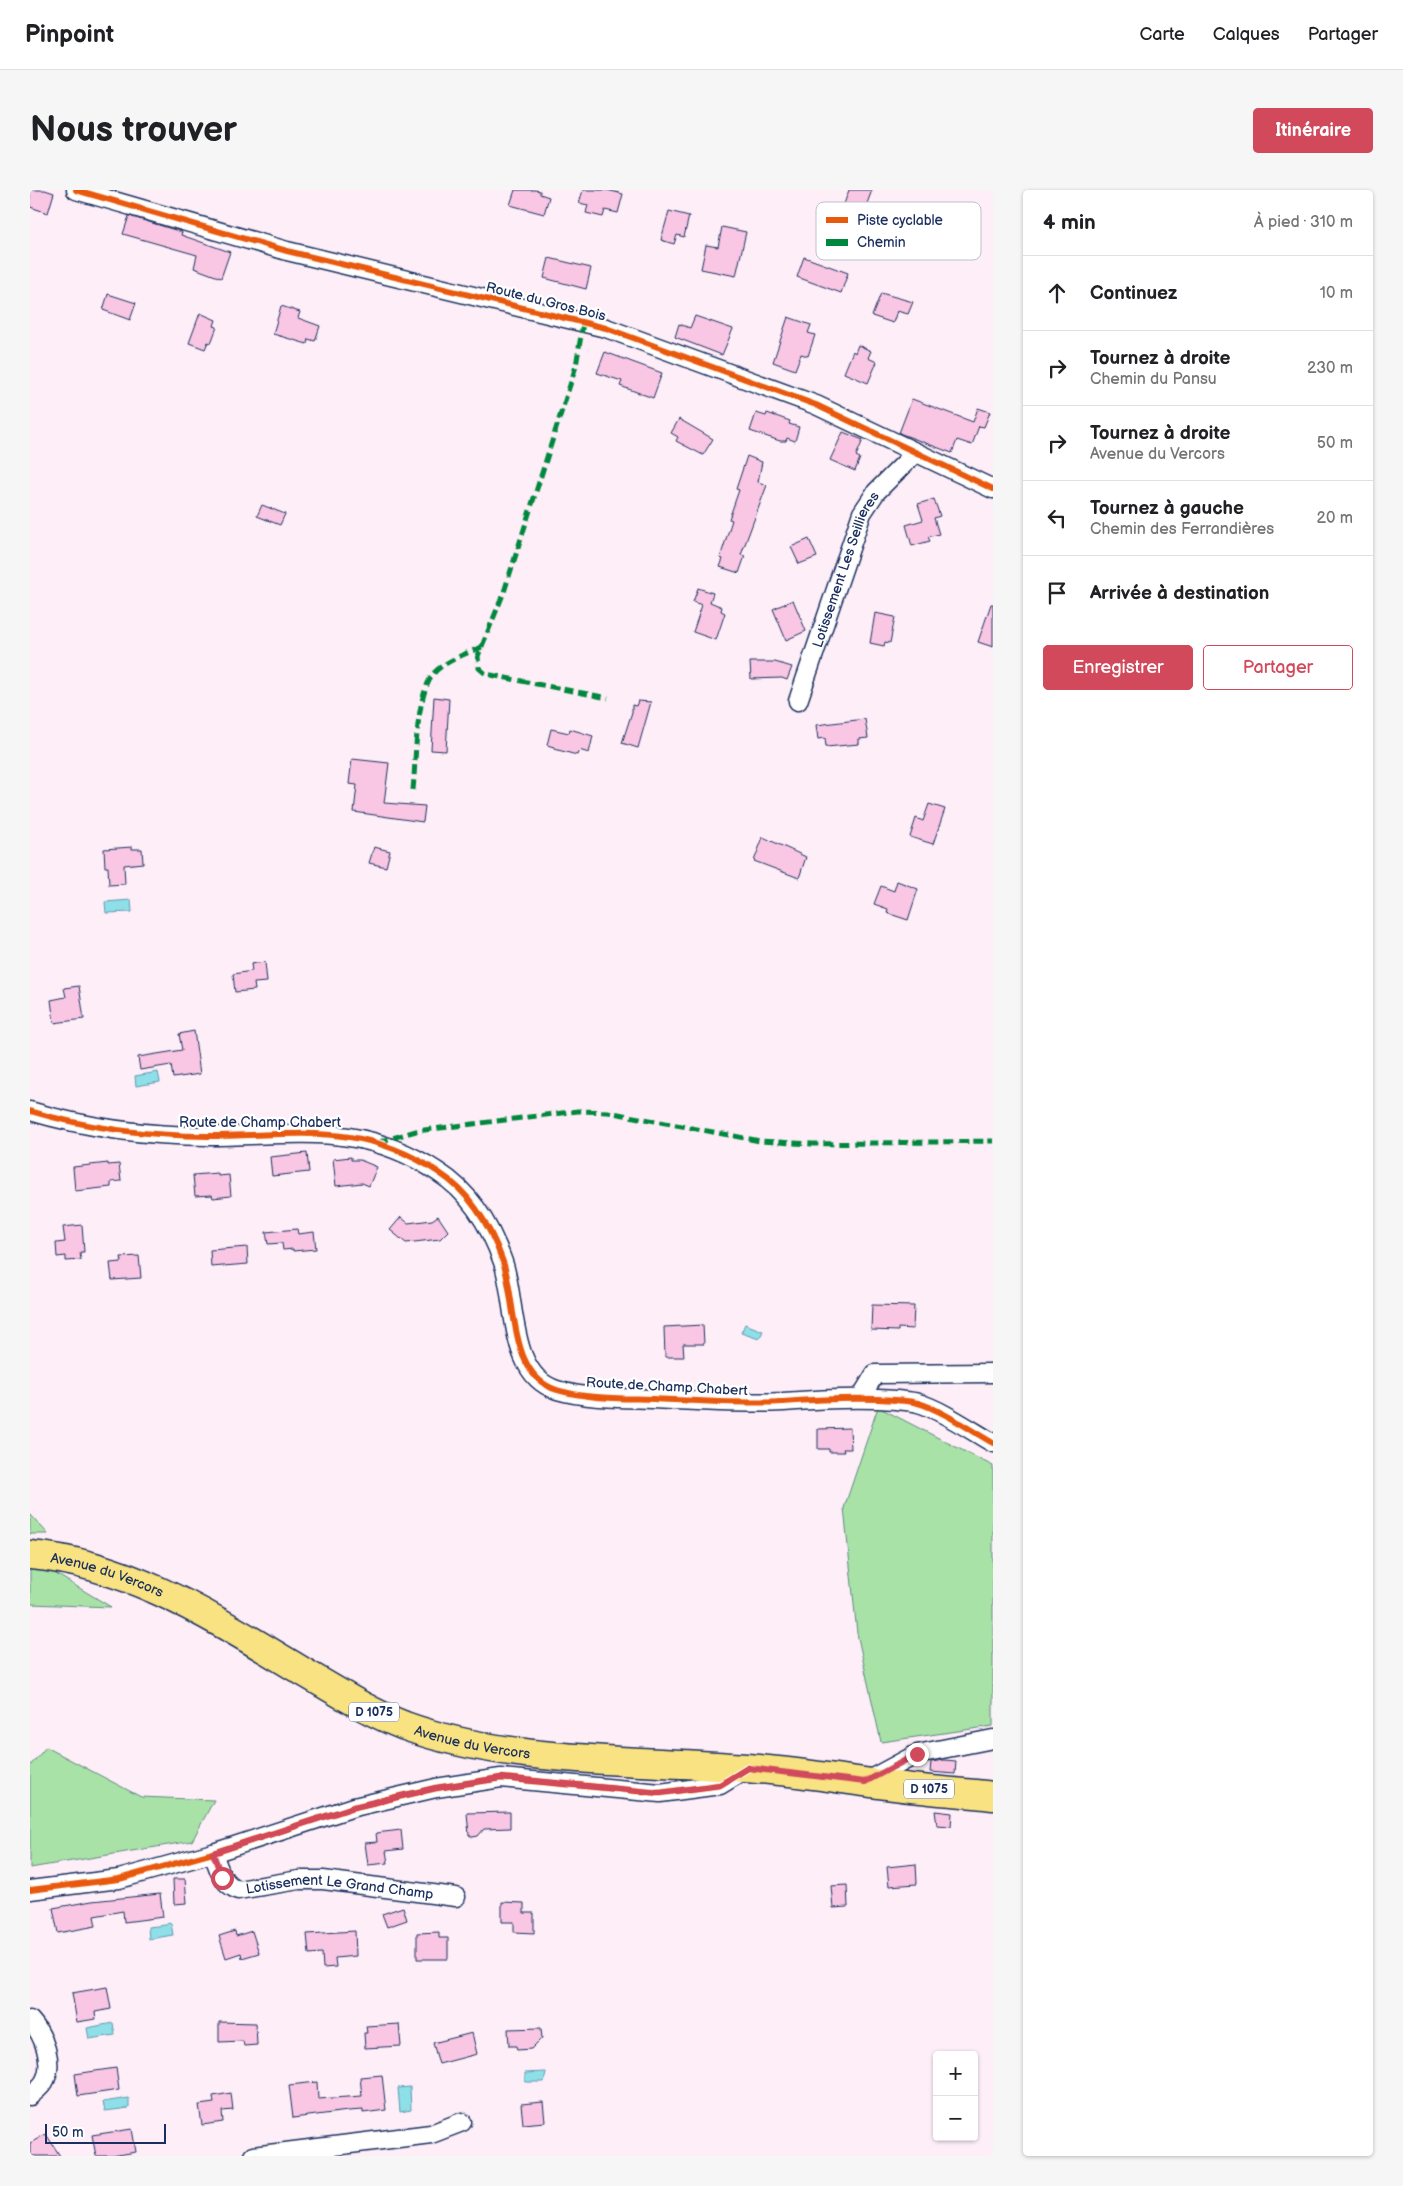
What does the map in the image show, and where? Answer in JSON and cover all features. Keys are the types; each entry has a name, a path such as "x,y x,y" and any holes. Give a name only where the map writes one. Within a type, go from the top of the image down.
{"main road":[{"name":"Avenue du Vercors","path":"30,1555 108,1571 154,1588 236,1632 361,1706 406,1726 461,1741 535,1754 748,1768 865,1782"},
{"name":"D 1075","path":"865,1782 993,1796"}],"street":[{"name":"Route du Gros Bois","path":"76,190 287,251 606,328 816,405 993,489"},
{"name":"Lotissement Les Seillieres","path":"798,701 862,513 876,492 915,453"},
{"name":"Route de Champ Chabert","path":"30,1111 129,1132 207,1136 304,1133 342,1134 378,1142 422,1160 445,1176 474,1203 491,1231 504,1265 518,1342 528,1365 538,1380 557,1390 600,1397 756,1404 861,1397 918,1402 993,1443"},
{"path":"861,1397 875,1374 993,1372"},
{"path":"865,1782 917,1754 993,1739"},
{"path":"30,1890 119,1880 213,1853 354,1807 436,1788 501,1778 660,1793 720,1785 748,1768"},
{"name":"Lotissement Le Grand Champ","path":"213,1853 222,1878 230,1887 238,1890 299,1880 323,1880 456,1897"},
{"path":"30,2020 43,2038 47,2053 47,2069 44,2082 30,2096"},
{"path":"253,2156 431,2134 462,2122"}],"green space":[{"path":"878,1407 993,1466 993,1726 881,1742 857,1633 844,1508"},
{"path":"30,1514 48,1534 30,1534"},
{"path":"30,1565 41,1565 111,1607 30,1604"},
{"path":"46,1747 141,1797 214,1800 192,1841 30,1868 30,1766"}],"water":[{"path":"131,900 132,912 106,913 105,902"},
{"path":"158,1072 160,1082 136,1086 135,1076"},
{"path":"745,1324 763,1331 759,1339 741,1333"},
{"path":"168,1922 171,1923 173,1935 149,1939 148,1927 166,1925"},
{"path":"113,2023 115,2035 89,2039 87,2028"},
{"path":"546,2072 544,2082 525,2082 525,2073"},
{"path":"410,2087 411,2110 400,2112 398,2088"},
{"path":"129,2098 129,2108 105,2111 103,2102"}],"building":[{"path":"30,190 45,190 54,193 48,213 30,207"},
{"path":"515,190 540,191 540,194 549,197 544,214 510,205"},
{"path":"583,190 607,190 623,194 618,213 605,210 603,217 586,213 588,205 579,203"},
{"path":"849,190 872,190 868,202 845,202"},
{"path":"669,211 689,216 684,237 677,235 674,244 661,240"},
{"path":"129,216 182,232 181,235 230,252 221,278 194,268 197,255 123,234"},
{"path":"722,227 746,232 736,276 701,269 706,245 718,247"},
{"path":"804,257 848,273 841,293 797,277"},
{"path":"549,258 591,268 586,289 544,278"},
{"path":"881,293 913,302 908,314 897,311 893,323 872,316"},
{"path":"108,294 136,303 130,320 103,310"},
{"path":"281,306 300,312 298,318 320,326 315,341 308,339 307,344 273,334"},
{"path":"200,313 216,320 214,326 217,327 211,343 208,342 205,349 189,343"},
{"path":"695,316 733,329 722,355 675,337 679,324 690,328"},
{"path":"788,317 811,325 808,333 815,335 808,356 801,354 795,370 773,362"},
{"path":"858,345 871,351 868,358 877,362 868,383 844,373 853,351 855,353"},
{"path":"605,352 662,373 653,398 620,386 622,381 597,373"},
{"path":"912,399 973,422 978,408 990,412 984,427 979,426 972,445 957,440 952,453 899,433"},
{"path":"756,413 766,416 767,413 790,421 789,424 799,427 795,441 787,438 786,441 780,441 750,431"},
{"path":"679,419 713,439 703,455 676,441 678,437 671,433"},
{"path":"843,432 863,440 856,456 860,458 855,471 830,460"},
{"path":"747,456 762,462 758,482 767,485 741,555 745,556 739,573 720,567 723,559 720,558 732,520 729,519 739,490 736,489"},
{"path":"934,499 940,516 934,518 939,534 928,537 930,541 912,546 906,525 923,520 918,504"},
{"path":"262,505 285,514 280,525 257,516"},
{"path":"809,539 817,557 799,564 791,547"},
{"path":"698,588 713,593 710,602 722,607 721,611 725,613 716,640 693,632 702,605 693,602"},
{"path":"793,600 806,631 786,640 773,609"},
{"path":"991,604 993,604 993,647 978,642"},
{"path":"875,613 895,617 890,643 885,642 884,646 870,643"},
{"path":"750,662 775,662 792,667 787,680 782,678 751,679"},
{"path":"434,697 449,699 446,751 431,750"},
{"path":"638,701 651,702 638,748 622,743 632,712 632,705 636,706"},
{"path":"865,719 868,738 859,739 859,744 826,747 825,738 818,739 816,725"},
{"path":"551,729 569,733 570,729 593,736 589,753 579,750 577,755 554,749 554,747 547,745"},
{"path":"352,759 389,763 384,803 425,806 423,822 354,812 357,785 349,784"},
{"path":"929,804 945,809 933,844 910,837 916,818 923,821"},
{"path":"763,837 806,857 799,878 754,861"},
{"path":"132,847 132,849 142,849 143,863 124,865 125,884 109,885 104,849"},
{"path":"374,847 390,851 386,867 369,863"},
{"path":"897,881 918,889 908,920 887,913 888,909 874,904 881,886 894,891"},
{"path":"265,962 267,982 254,983 255,990 235,992 233,974 252,971 251,964"},
{"path":"79,986 84,1019 54,1023 51,1000 66,997 64,988"},
{"path":"194,1031 200,1074 173,1078 171,1065 140,1070 138,1057 182,1050 179,1034"},
{"path":"307,1153 309,1172 272,1176 270,1157"},
{"path":"351,1157 351,1160 360,1160 377,1167 369,1186 362,1183 336,1186 333,1159"},
{"path":"108,1163 108,1165 119,1164 121,1181 111,1182 111,1187 75,1191 73,1167"},
{"path":"218,1173 218,1176 229,1175 231,1196 213,1198 212,1195 195,1196 193,1175"},
{"path":"438,1216 448,1231 440,1239 406,1243 390,1230 401,1217 408,1223 432,1220"},
{"path":"82,1225 84,1252 80,1252 81,1260 66,1261 66,1256 57,1257 56,1243 65,1242 63,1227"},
{"path":"297,1229 298,1234 314,1232 316,1249 283,1250 282,1243 268,1244 266,1232"},
{"path":"247,1247 248,1264 211,1267 210,1250"},
{"path":"139,1256 141,1278 112,1280 110,1263 122,1262 121,1257"},
{"path":"872,1305 914,1306 913,1329 898,1328 898,1331 871,1330"},
{"path":"703,1325 704,1344 683,1344 684,1357 665,1357 664,1327"},
{"path":"850,1428 851,1449 843,1449 844,1452 829,1452 829,1449 818,1449 818,1429"},
{"path":"956,1761 955,1774 930,1772 931,1762"},
{"path":"935,1811 952,1813 951,1826 937,1825"},
{"path":"510,1812 510,1828 484,1829 478,1836 473,1837 469,1835 467,1813"},
{"path":"401,1830 403,1849 386,1851 388,1863 368,1865 365,1843 377,1842 376,1833"},
{"path":"916,1864 917,1884 889,1886 887,1867"},
{"path":"173,1879 185,1879 187,1903 174,1904"},
{"path":"847,1885 848,1907 833,1908 831,1886"},
{"path":"160,1894 163,1917 124,1922 123,1911 94,1916 96,1926 58,1933 53,1908 92,1901"},
{"path":"502,1902 524,1903 524,1913 534,1913 534,1933 514,1932 514,1922 502,1922"},
{"path":"403,1907 407,1920 387,1927 382,1914"},
{"path":"235,1931 236,1936 252,1931 259,1953 242,1958 241,1953 226,1958 219,1936"},
{"path":"355,1931 356,1956 335,1958 336,1967 323,1968 322,1953 309,1954 307,1934"},
{"path":"439,1932 439,1938 448,1938 448,1959 417,1959 417,1933"},
{"path":"107,1987 111,2009 95,2012 96,2019 77,2022 72,1993"},
{"path":"219,2022 256,2023 257,2045 244,2046 243,2041 219,2042"},
{"path":"399,2024 401,2046 365,2048 364,2033 367,2033 366,2026"},
{"path":"541,2028 542,2038 531,2049 517,2050 516,2046 509,2046 508,2029"},
{"path":"472,2033 477,2054 439,2064 433,2043"},
{"path":"116,2068 119,2090 78,2096 75,2074"},
{"path":"382,2075 386,2110 363,2113 363,2110 348,2111 293,2118 289,2085 317,2082 318,2099 362,2096 360,2077"},
{"path":"231,2093 233,2110 222,2111 223,2122 202,2125 199,2105 214,2103 213,2096"},
{"path":"543,2102 545,2122 523,2124 521,2104"},
{"path":"132,2129 136,2152 112,2156 96,2156 92,2135"},
{"path":"46,2134 60,2156 30,2156 30,2143"}],"marked path":[{"path":"583,323 576,366 504,592 478,656 479,668 486,674 608,698"},
{"path":"413,790 420,712 428,683 434,673 444,665 482,647"},
{"path":"379,1142 416,1131 578,1111 608,1112 760,1141 812,1144 993,1141"}],"cycle path":[{"path":"76,190 287,251 606,328 816,405 993,489"},
{"path":"30,1111 74,1122 141,1133 186,1136 326,1134 381,1144 409,1156 450,1180 478,1211 492,1235 503,1262 522,1353 530,1369 541,1382 557,1390 605,1398 718,1402 767,1403 825,1399 910,1401 936,1410 993,1443"},
{"path":"30,1890 119,1879 213,1853 354,1807 436,1788 501,1778 660,1793 720,1785 748,1768"}],"route":[{"path":"222,1878 213,1853 354,1807 436,1788 501,1778 660,1793 720,1785 748,1768 865,1782 917,1754"}]}
